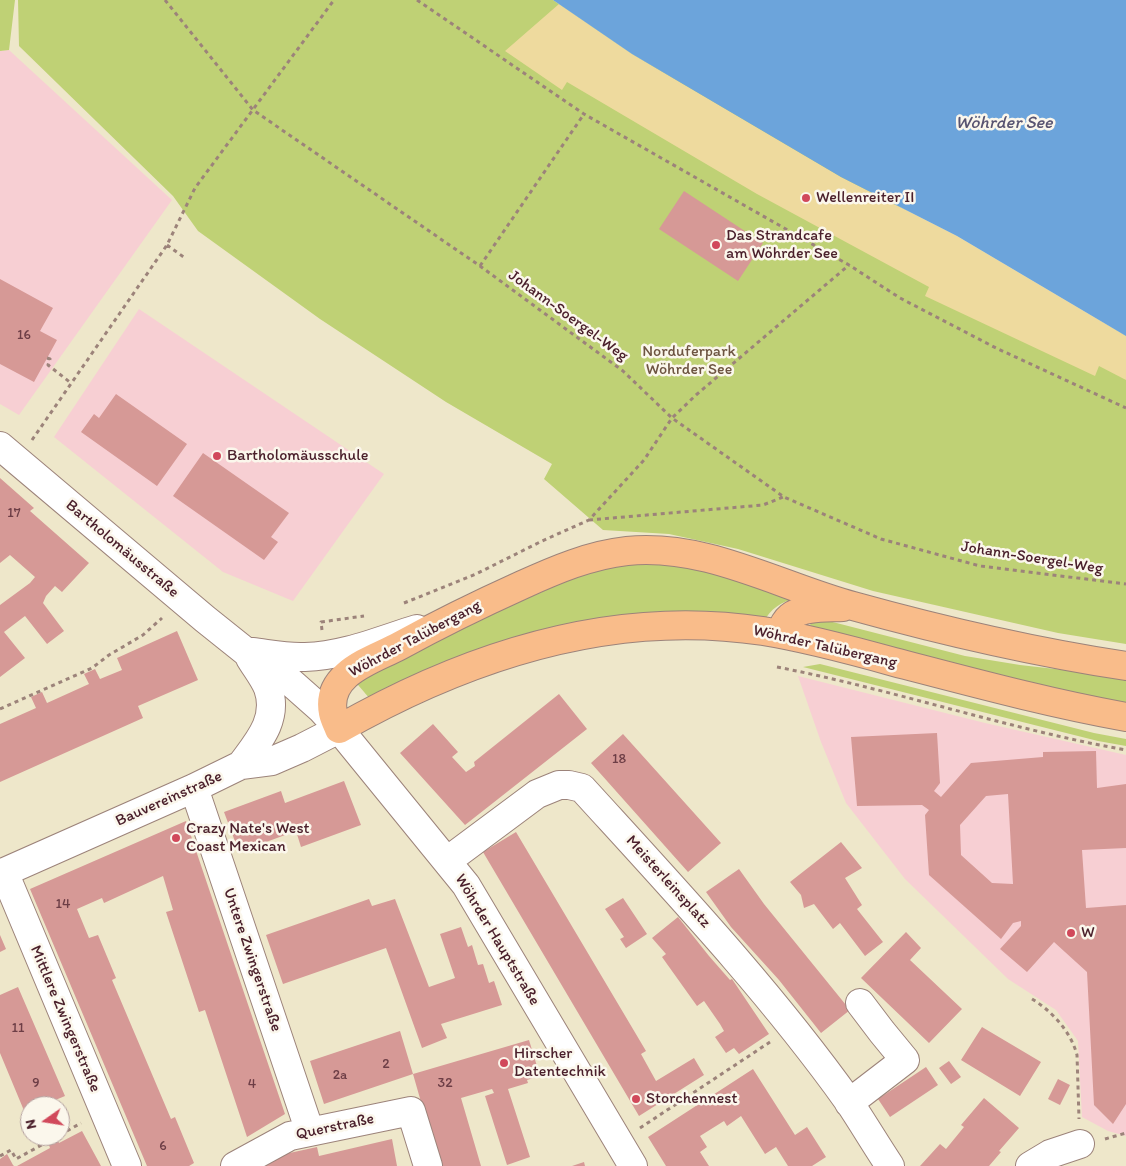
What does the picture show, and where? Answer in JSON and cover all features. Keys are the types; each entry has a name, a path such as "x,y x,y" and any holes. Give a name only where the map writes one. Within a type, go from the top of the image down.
{"main road":[{"name":"Wöhrder Talübergang","path":"1126,666 991,641 852,606 799,587 696,555 677,551 648,550 616,552 589,559 532,581 449,619 382,655 356,666 344,676 336,691 332,705 339,729 389,702 440,678 510,652 562,638 634,628 695,625 762,631 816,641 1029,696 1126,717"},
{"path":"780,634 788,618 798,612 852,606"}],"street":[{"name":"Bartholomäusstraße","path":"9,454 245,651 286,678 321,709 339,729"},
{"path":"245,651 286,656 324,656 348,651 449,619"},
{"path":"241,765 268,726 272,707 268,688 245,651"},
{"name":"Bauvereinstraße","path":"2,873 194,788 241,765 272,761 339,729"},
{"name":"Wöhrder Hauptstraße","path":"339,729 466,885 632,1166"},
{"name":"Meisterleinsplatz","path":"448,861 537,794 559,786 569,785 582,788 711,929 849,1103 890,1166"},
{"name":"Untere Zwingerstraße","path":"194,788 310,1132"},
{"name":"Mittlere Zwingerstraße","path":"2,873 127,1166"},
{"path":"849,1103 906,1060 860,1003"},
{"name":"Querstraße","path":"235,1166 290,1136 411,1111 428,1166"},
{"path":"1030,1166 1050,1154 1080,1144"}],"path":[{"name":"Johann-Soergel-Weg","path":"165,0 253,110 480,266 623,371 672,418 784,497 881,539 980,566 1126,584"},
{"path":"9,454 72,383 167,245 194,188 334,0"},
{"path":"416,0 584,114 849,266 900,298 996,348 1126,408"},
{"path":"480,266 584,114"},
{"path":"167,245 185,258"},
{"path":"589,520 644,460 672,418 696,395 849,266"},
{"path":"47,358 50,359 48,364 72,383"},
{"path":"396,606 476,574 589,520 763,505 784,497"},
{"path":"0,709 92,668 109,655 143,635 183,600"},
{"path":"321,622 365,616"},
{"path":"778,667 823,676 963,713 1126,750"},
{"path":"1032,999 1051,1013 1065,1030 1075,1047 1077,1055 1080,1144"},
{"path":"618,1143 791,1028"},
{"path":"70,1129 85,1121"},
{"path":"0,1156 11,1150 16,1159 39,1146"}],"shaded area":[{"path":"9,50 172,200 19,415 0,404 0,51"},
{"name":"Bartholomäusschule","path":"139,309 384,474 293,601 223,572 54,437"},
{"path":"798,676 985,723 1126,755 1126,1136 1108,1131 1082,1117 1078,1041 1056,1010 1008,979 905,879 846,803 821,742"}],"green space":[{"path":"0,0 15,0 9,50 0,51"},
{"name":"Norduferpark Wöhrder See","path":"18,0 553,0 632,54 1126,336 1126,644 1058,633 873,591 738,549 669,534 603,530 544,479 552,464 446,402 320,319 198,231 173,196 19,46"},
{"path":"639,562 695,567 796,598 777,606 769,613 763,623 661,617 370,699 353,679 379,664 564,582 602,569"},
{"path":"821,619 965,656 1020,665 1126,677 1126,705 1047,691 812,630 810,625 813,620"},
{"path":"820,664 1094,733 1126,739 1126,746 1098,741 803,667"}],"sand":[{"path":"559,4 632,54 841,177 957,236 1126,336 1126,380 1099,366 1095,376 925,296 929,287 757,194 567,82 562,90 505,51"}],"water":[{"name":"Wöhrder See","path":"553,0 1126,0 1126,336 957,236 841,177 632,54"}],"building":[{"path":"684,191 763,243 738,281 659,229"},
{"path":"0,279 53,308 40,331 57,340 34,382 0,364"},
{"path":"116,394 187,444 157,486 81,432 94,414 99,418"},
{"path":"203,453 289,513 271,537 278,542 264,560 173,496"},
{"path":"0,478 34,508 30,511 89,563 62,592 55,586 46,596 43,603 64,631 47,644 25,616 4,632 25,658 0,677 0,605 30,583 35,577 10,555 0,563"},
{"path":"177,631 198,680 138,706 143,718 0,782 0,724 36,708 31,697 42,692 47,703 89,684 84,674 95,669 100,679 122,670 117,658"},
{"path":"559,694 587,729 465,825 400,753 433,724 458,752 452,757 466,772 475,766 474,762"},
{"name":"W","path":"937,733 940,783 934,791 941,797 971,763 1043,757 1043,752 1096,751 1097,788 1126,784 1126,848 1082,850 1086,908 1126,905 1126,1104 1113,1124 1094,1105 1087,972 1054,942 1027,972 1000,949 1021,926 1021,921 1013,923 1001,939 929,875 925,815 929,810 922,805 857,806 851,737","holes":["1008,794 1013,884 992,883 961,855 960,825 986,796"]},
{"path":"623,734 721,843 688,872 591,763"},
{"path":"344,781 361,825 301,847 296,831 239,852 224,812 281,791 285,803"},
{"path":"186,821 285,1114 247,1137 205,1010 199,1012 166,912 173,910 163,876 104,903 102,898 77,909 89,938 98,935 116,978 112,980 171,1119 175,1117 194,1163 189,1166 147,1166 30,889"},
{"path":"516,832 646,1051 641,1054 656,1081 694,1058 704,1075 639,1116 483,852"},
{"path":"841,842 862,868 845,878 862,905 857,909 883,942 865,956 840,923 833,929 814,904 804,908 801,895 790,882"},
{"path":"739,869 764,904 850,1010 821,1033 779,980 731,927 706,892"},
{"path":"623,898 647,934 626,948 620,939 624,937 605,909"},
{"path":"369,899 372,906 395,899 429,987 455,978 440,934 461,927 468,947 472,945 478,965 483,964 489,983 494,981 502,1005 441,1024 447,1038 422,1048 386,948 283,984 266,935"},
{"path":"678,917 709,956 730,980 732,979 769,1034 739,1054 734,1048 726,1053 715,1037 724,1031 720,1024 704,1001 697,1006 662,957 666,954 652,938"},
{"path":"906,932 921,948 910,960 962,1009 929,1043 861,978"},
{"path":"0,935 6,949 0,952"},
{"path":"18,987 65,1096 20,1096 20,1101 0,1053 0,995"},
{"path":"982,1027 1041,1062 1020,1096 961,1060"},
{"path":"400,1031 413,1074 324,1104 310,1061"},
{"path":"529,1040 540,1076 527,1080 528,1083 508,1089 530,1157 507,1165 485,1096 494,1093 492,1089 461,1098 481,1166 441,1166 413,1074"},
{"path":"949,1061 961,1077 951,1084 939,1068"},
{"path":"926,1067 938,1085 890,1117 878,1099"},
{"path":"753,1069 795,1135 807,1127 826,1157 812,1166 788,1166 776,1147 765,1154 741,1116 727,1126 724,1121 700,1136 707,1147 700,1152 709,1166 666,1166 648,1137"},
{"path":"1058,1079 1070,1085 1060,1105 1048,1099"},
{"path":"984,1098 1019,1128 989,1166 920,1166 940,1144 946,1149 964,1127 961,1125"},
{"path":"82,1131 101,1166 17,1166 50,1148 49,1146 70,1146 70,1137"},
{"path":"392,1139 397,1166 263,1166 285,1154 317,1147 319,1156"},
{"path":"7,1154 14,1166 0,1166 0,1159"},
{"path":"584,1162 585,1166 572,1166"}],"place":[{"name":"Wellenreiter II","path":"806,198"},
{"name":"Das Strandcafe am Wöhrder See","path":"716,245"},
{"name":"Bartholomäusschule","path":"217,456"},
{"name":"Crazy Nate's West Coast Mexican","path":"176,838"},
{"name":"W","path":"1071,933"},
{"name":"Hirscher Datentechnik","path":"504,1063"},
{"name":"Storchennest","path":"636,1099"}]}
